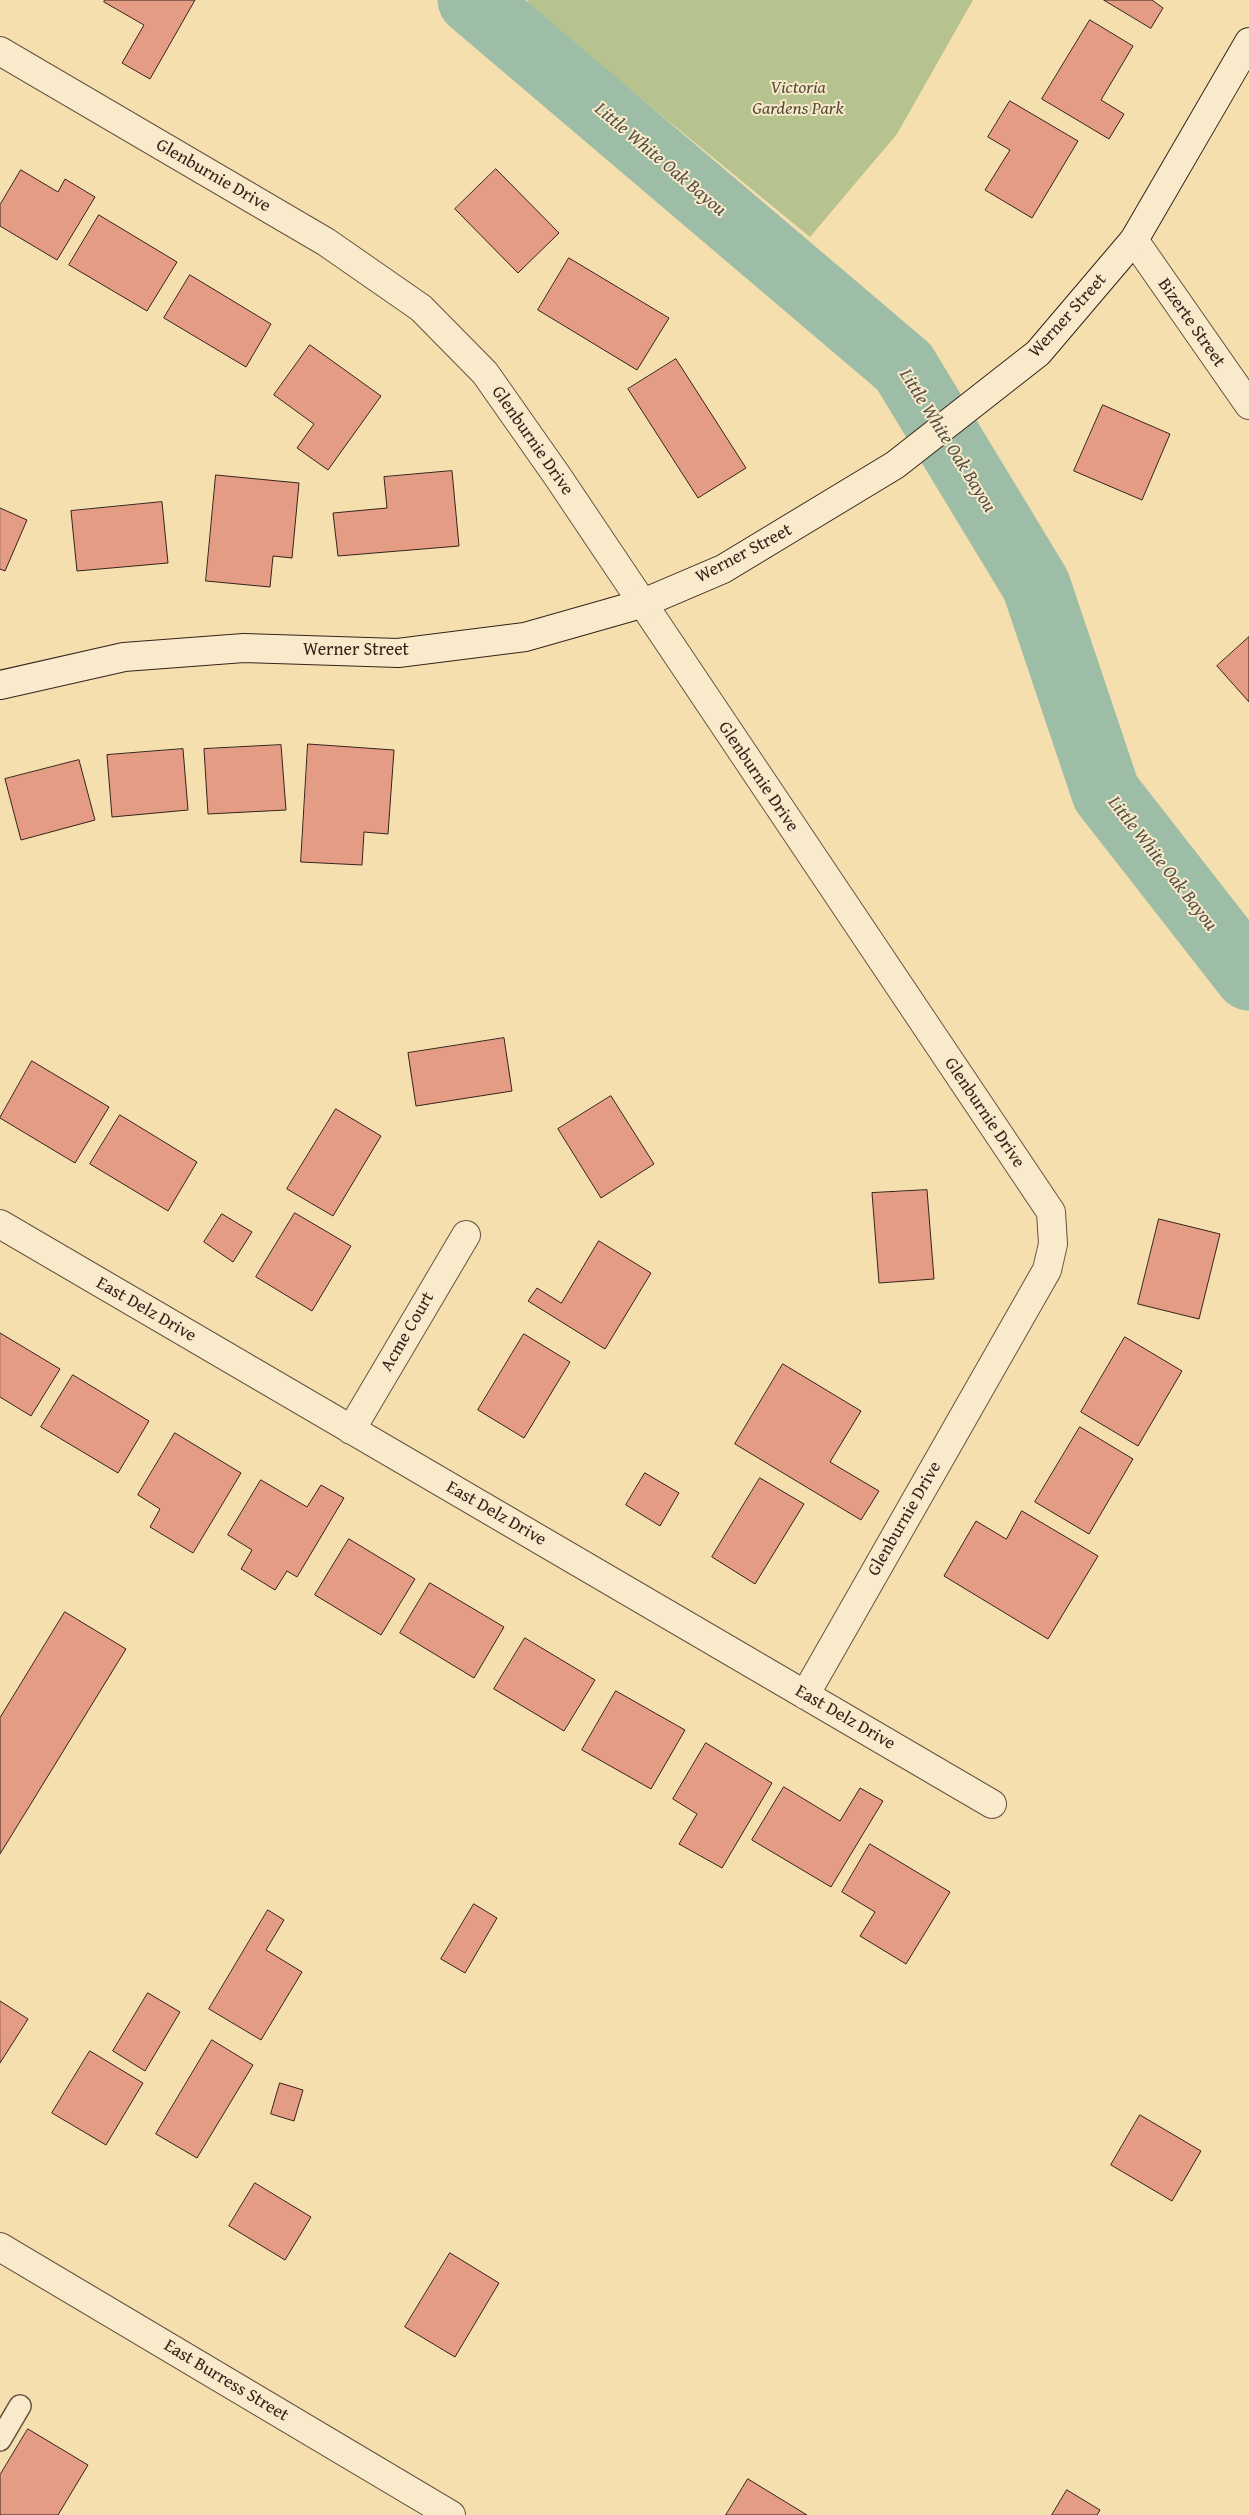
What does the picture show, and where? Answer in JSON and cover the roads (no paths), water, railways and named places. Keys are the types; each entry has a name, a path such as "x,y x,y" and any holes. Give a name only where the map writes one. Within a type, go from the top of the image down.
{"street":[{"name":"Werner Street","path":"0,685 124,657 244,648 398,653 526,637 641,604 723,569 895,465 1038,353 1134,240 1249,42"},
{"name":"Glenburnie Drive","path":"0,51 326,242 421,308 485,374 558,477 641,604 1051,1212 1053,1244 1047,1270 805,1694"},
{"name":"Bizerte Street","path":"1134,240 1249,405"},
{"name":"East Delz Drive","path":"0,1224 992,1804"},
{"name":"Acme Court","path":"351,1430 466,1235"},
{"name":"East Burress Street","path":"0,2247 451,2515"}],"lane":[{"path":"0,2440 20,2406"}],"waterway":[{"name":"Little White Oak Bayou","path":"472,0 904,367 1036,585 1106,793 1249,976"}],"park label":[{"name":"Victoria Gardens Park","path":"798,98"}]}
